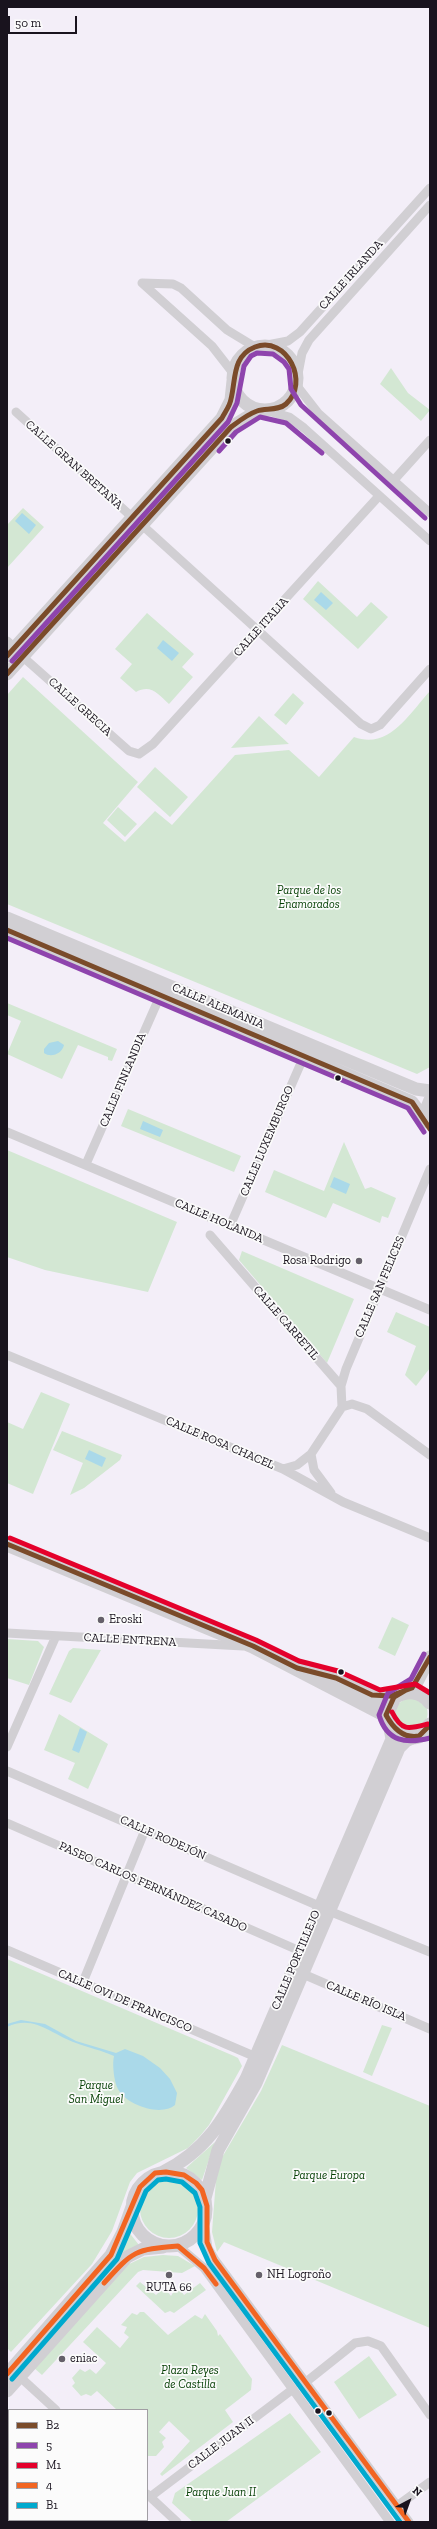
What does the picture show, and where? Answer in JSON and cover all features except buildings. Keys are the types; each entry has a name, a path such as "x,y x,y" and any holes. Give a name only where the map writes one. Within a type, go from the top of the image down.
{"main road":[{"path":"7,674 13,650 137,521 231,427 263,411 287,403 298,380 294,362 286,353 274,347 258,347 244,353 237,362 233,377 231,400 222,418 137,521"},
{"path":"233,377 241,400 263,411"},
{"name":"CALLE ALEMANIA","path":"7,918 416,1090 430,1091"},
{"name":"CALLE ALEMANIA","path":"7,930 412,1102 428,1125"},
{"path":"428,1125 426,1110 430,1100"},
{"path":"7,1544 253,1646 297,1668 323,1684 388,1719 401,1734 425,1731"},
{"path":"388,1719 390,1703 416,1684 430,1657"},
{"path":"297,1668 336,1678 372,1695 380,1697 415,1691 428,1700"},
{"path":"428,1700 424,1686 430,1675"},
{"name":"CALLE PORTILLEJO","path":"205,2198 218,2150 256,2083 303,1974 324,1908 392,1739 388,1719"},
{"name":"CALLE PORTILLEJO","path":"163,2172 178,2165 201,2148 227,2114 256,2057 300,1951 324,1908 399,1748 406,1741 425,1731"},
{"path":"7,2391 11,2372 111,2255 123,2232 136,2193 141,2184 163,2172 187,2176 199,2186 205,2198 207,2216 204,2223 193,2238 178,2246 142,2249 127,2257 11,2372"},
{"path":"133,2204 133,2218 141,2234 152,2242 164,2247"}],"street":[{"name":"CALLE IRLANDA","path":"258,347 288,342 300,332 430,188"},
{"name":"CALLE IRLANDA","path":"298,380 302,353 309,340 430,205"},
{"path":"233,377 212,346 142,284 172,284 181,288 227,330 258,347"},
{"path":"298,380 318,413 430,513"},
{"path":"263,411 289,417 304,428 430,541"},
{"name":"CALLE GRAN BRETAÑA","path":"16,412 259,630 361,724 371,729 380,726 430,669"},
{"path":"394,480 430,440"},
{"name":"CALLE ITALIA","path":"139,754 153,744 259,630 379,496"},
{"name":"CALLE GRECIA","path":"13,650 129,751 139,754"},
{"name":"CALLE FINLANDIA","path":"86,1164 160,996"},
{"name":"CALLE LUXEMBURGO","path":"230,1226 304,1056"},
{"name":"CALLE HOLANDA","path":"7,1132 379,1287 430,1310"},
{"name":"CALLE SAN FELICES","path":"342,1407 340,1386 379,1287 430,1168"},
{"name":"CALLE CARRETIL","path":"210,1235 340,1386"},
{"name":"CALLE ROSA CHACEL","path":"7,1355 282,1469 343,1502 430,1538"},
{"path":"282,1469 297,1466 311,1454 342,1407 352,1404 360,1405 378,1416 430,1455"},
{"path":"311,1454 314,1470 320,1480 328,1490 343,1502"},
{"name":"CALLE ENTRENA","path":"7,1633 253,1646"},
{"path":"7,1747 56,1636"},
{"name":"CALLE RODEJÓN","path":"7,1770 324,1908 430,1952"},
{"name":"PASEO CARLOS FERNÁNDEZ CASADO","path":"7,1824 300,1951"},
{"path":"83,1982 145,1830"},
{"name":"CALLE OVI DE FRANCISCO","path":"7,1950 256,2057"},
{"name":"CALLE RÍO ISLA","path":"303,1974 430,2029"},
{"path":"204,2223 208,2248 214,2260 409,2522"},
{"path":"178,2246 204,2268 388,2519 378,2522"},
{"path":"306,2382 355,2343 368,2341 381,2346 430,2415"},
{"path":"11,2372 55,2409"},
{"name":"CALLE JUAN II","path":"148,2496 293,2390"},
{"path":"397,2506 430,2482"},
{"path":"370,2494 397,2506"},
{"path":"148,2496 177,2522"}],"green space":[{"path":"391,368 408,393 430,410 421,421 380,384"},
{"path":"23,508 44,527 7,568 7,525"},
{"path":"318,581 357,617 371,602 388,617 358,649 303,599"},
{"path":"147,613 194,654 182,667 193,677 169,704 154,691 146,689 136,692 120,678 132,664 115,649"},
{"name":"Parque de los Enamorados","path":"23,677 138,782 103,823 125,842 155,811 172,825 235,755 289,750 319,777 354,737 366,740 378,739 388,734 406,719 430,691 430,1067 417,1074 7,904 7,695"},
{"path":"293,693 304,703 286,725 274,715"},
{"path":"259,716 289,744 231,748"},
{"path":"155,767 188,797 170,817 137,787"},
{"path":"118,807 137,824 125,837 107,820"},
{"path":"7,1003 117,1049 112,1061 108,1060 108,1057 78,1045 62,1079 7,1054 21,1021 7,1015"},
{"path":"128,1109 241,1156 234,1172 121,1126"},
{"path":"344,1142 365,1189 371,1187 396,1198 388,1218 382,1216 380,1223 333,1203 326,1218 265,1192 274,1170 324,1191"},
{"path":"7,1150 177,1222 148,1292 45,1270 7,1257"},
{"path":"242,1251 354,1299 327,1363 239,1260"},
{"path":"396,1312 430,1327 430,1368 416,1386 405,1375 416,1346 387,1332"},
{"path":"41,1392 70,1404 33,1494 7,1483 7,1422 23,1429"},
{"path":"62,1431 122,1455 120,1460 84,1488 70,1495 83,1463 53,1450"},
{"path":"392,1617 409,1625 395,1656 378,1648"},
{"path":"7,1639 38,1641 44,1647 29,1685 7,1678"},
{"path":"73,1648 101,1650 71,1703 49,1694 69,1651"},
{"path":"412,1697 426,1706 427,1711 427,1718 425,1721 413,1732 394,1721 395,1711 400,1702"},
{"path":"59,1714 108,1744 88,1789 68,1779 75,1763 44,1750"},
{"name":"Parque San Miguel","path":"7,1959 234,2056 238,2058 242,2066 209,2125 200,2136 188,2148 137,2173 130,2182 112,2231 92,2264 11,2352 7,2348"},
{"path":"382,2025 392,2028 372,2076 363,2072"},
{"name":"Parque Europa","path":"282,2045 430,2106 430,2328 224,2242 217,2252 212,2232 217,2166 261,2091"},
{"path":"215,2142 202,2180 186,2168"},
{"path":"163,2180 175,2180 190,2188 198,2203 198,2215 190,2230 175,2238 163,2238 148,2230 140,2215 140,2203 148,2188"},
{"path":"128,2231 139,2245 106,2268"},
{"path":"163,2255 178,2256 195,2266 182,2273 143,2270 138,2272 42,2375 33,2367 127,2265 144,2257"},
{"path":"140,2282 156,2295 160,2291 167,2291 171,2296 174,2291 181,2291 184,2295 200,2283 206,2290 174,2313 170,2311 165,2313 136,2286"},
{"name":"Plaza Reyes de Castilla","path":"140,2312 144,2312 168,2335 195,2315 202,2319 205,2314 217,2331 218,2336 220,2334 252,2379 251,2390 225,2410 233,2422 162,2476 160,2474 190,2441 169,2421 159,2432 166,2438 162,2442 164,2447 156,2456 148,2456 148,2409 116,2409 97,2391 91,2396 86,2394 81,2396 72,2386 75,2383 72,2378 80,2369 85,2372 90,2369 96,2374 106,2363 83,2342 97,2327 120,2348 129,2337 124,2333 127,2327 121,2325 132,2313 137,2315"},
{"path":"369,2356 397,2395 359,2419 334,2382"},
{"name":"Parque Juan II","path":"290,2413 321,2452 226,2522 193,2522 172,2503 175,2493"}],"water":[{"path":"22,513 36,525 29,534 15,521"},
{"path":"321,592 333,603 326,610 314,600"},
{"path":"163,640 179,653 172,661 157,648"},
{"path":"58,1041 64,1045 59,1053 50,1055 44,1053 44,1049 49,1043"},
{"path":"143,1121 163,1130 160,1137 140,1129"},
{"path":"334,1177 350,1184 346,1194 330,1187"},
{"path":"89,1450 106,1458 102,1467 85,1459"},
{"path":"80,1728 87,1732 79,1753 72,1750"},
{"path":"21,2020 45,2024 76,2041 116,2053 125,2049 143,2056 160,2068 170,2079 177,2093 175,2105 161,2110 144,2108 128,2100 122,2095 115,2082 113,2064 114,2056 76,2043 34,2024 17,2024 7,2027 7,2024"}],"transit line":[{"name":"B2","path":"7,656 222,418 229,407 236,369 242,356 255,347 267,345 277,348 285,354 292,363 296,385 293,395 286,404 279,408 254,412 231,427 7,674"},
{"name":"5","path":"12,661 228,422 237,403 244,366 251,356 257,353 273,354 284,362 289,369 291,389 301,405 425,518"},
{"name":"5","path":"219,451 236,432 260,417 286,423 322,453"},
{"name":"B2","path":"7,930 412,1102 430,1129"},
{"name":"5","path":"7,938 408,1108 424,1132"},
{"name":"M1","path":"10,1538 256,1640 299,1661 338,1671 380,1690 415,1684 430,1693"},
{"name":"B2","path":"7,1544 253,1646 297,1668 336,1678 372,1695 390,1696 412,1688 430,1657"},
{"name":"5","path":"424,1654 411,1679 388,1693 379,1715 387,1731 398,1739 413,1741 430,1738"},
{"name":"B2","path":"416,1684 394,1697 386,1715 399,1732 408,1736 419,1736 430,1725"},
{"name":"M1","path":"392,1712 399,1723 403,1726 411,1728 428,1724"},
{"name":"4","path":"7,2374 111,2255 140,2187 155,2173 166,2172 184,2175 196,2183 202,2190 207,2206 207,2242 215,2260 409,2522"},
{"name":"B1","path":"12,2379 117,2259 146,2191 158,2180 166,2179 182,2182 195,2193 200,2207 200,2243 209,2263 400,2522"},
{"name":"4","path":"104,2283 122,2264 136,2254 152,2249 178,2246 204,2268 216,2284"}],"place":[{"name":"Rosa Rodrigo","path":"359,1261"},
{"name":"Eroski","path":"101,1620"},
{"name":"RUTA 66","path":"169,2275"},
{"name":"NH Logroño","path":"259,2275"},
{"name":"eniac","path":"62,2359"}]}
